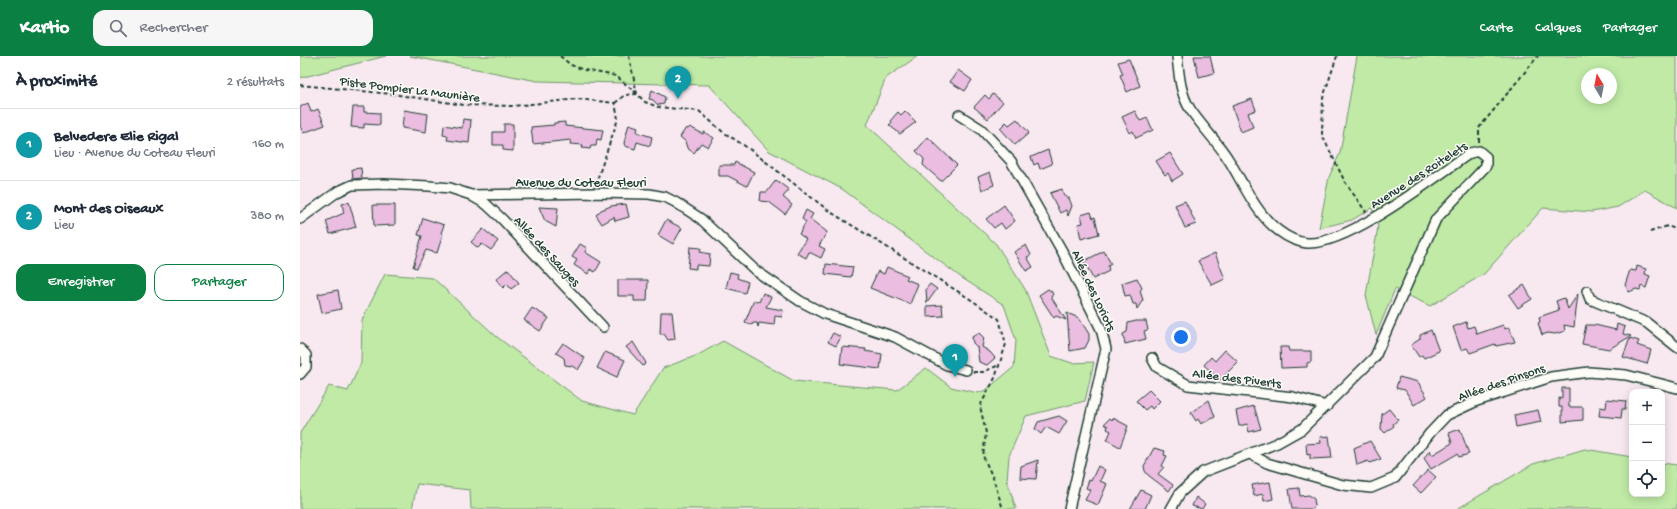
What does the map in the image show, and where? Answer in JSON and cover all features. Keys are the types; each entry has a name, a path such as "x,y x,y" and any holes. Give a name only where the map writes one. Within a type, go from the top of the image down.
{"street":[{"name":"Avenue des Roitelets","path":"1171,509 1180,493 1203,472 1277,443 1302,429 1375,357 1436,219 1486,166 1486,157 1479,151 1470,153 1363,225 1322,241 1307,243 1293,240 1278,231 1263,216 1228,158 1189,108 1180,84 1177,56"},
{"name":"Allée des Loriots","path":"959,115 981,128 1011,161 1062,251 1101,329 1106,349 1069,509"},
{"name":"Avenue du Coteau Fleuri","path":"300,219 337,192 352,185 384,184 429,186 450,188 471,195 597,193 649,194 675,202 701,220 756,271 800,301 825,314 895,338 947,365 966,370"},
{"name":"Allée des Sauges","path":"471,195 486,204 603,327"},
{"path":"1587,291 1590,299 1646,323 1677,347"},
{"path":"300,349 306,355 306,367 300,374"},
{"name":"Allée des Piverts","path":"1152,358 1157,367 1188,385 1293,397 1327,406"},
{"name":"Allée des Pinsons","path":"1250,454 1267,463 1343,486 1371,488 1396,478 1430,433 1447,415 1477,401 1551,377 1589,372 1626,374 1677,388"}],"path":[{"path":"560,56 571,64 584,70 616,76 644,102 658,107 699,111 723,132 748,148 829,210 999,319 1006,344 996,378 980,406 986,433 983,456 993,478 1002,509"},
{"path":"629,56 637,94"},
{"path":"1337,56 1323,98 1322,135 1345,182 1372,220"},
{"path":"1479,151 1479,128 1538,56"},
{"name":"Piste Pompier La Maunière","path":"300,85 392,94 464,105 513,106 577,98 615,103"},
{"path":"597,193 598,177 618,119 615,103 621,97 637,94"},
{"path":"1650,232 1668,226 1677,230"},
{"path":"966,370 977,373 1000,365"}],"green space":[{"path":"300,56 386,56 300,78"},
{"path":"410,56 918,56 886,78 867,125 996,244 1025,289 1051,356 1072,363 1094,362 1085,401 1026,416 1009,456 1007,480 1016,509 471,509 470,490 417,484 412,509 300,509 300,433 329,386 348,391 361,363 362,320 385,274 433,278 497,337 582,401 633,415 663,368 698,355 723,341 794,381 897,390 926,368 951,387 978,393 986,390 1014,367 1016,340 1004,305 962,278 842,189 769,151 709,85 537,81"},
{"path":"1357,56 1677,56 1677,208 1645,190 1618,207 1592,212 1543,208 1484,274 1430,306 1395,289 1376,335 1366,295 1378,227 1372,208 1352,220 1319,228 1329,177 1340,153"},
{"path":"1585,449 1629,456 1629,497 1665,497 1665,463 1677,465 1677,509 1457,509 1533,464"}],"building":[{"path":"1194,56 1210,56 1214,73 1199,77"},
{"path":"1129,59 1140,86 1127,92 1120,75 1123,74 1118,62"},
{"path":"958,70 972,80 965,91 950,82"},
{"path":"652,90 665,97 664,104 658,105 653,100 649,99"},
{"path":"993,94 1003,102 988,119 974,107 985,95 989,99"},
{"path":"1252,99 1256,110 1248,113 1253,127 1241,132 1232,106"},
{"path":"308,103 311,112 318,109 325,125 303,133 300,125 300,107"},
{"path":"353,107 364,107 364,112 380,113 380,125 364,124 364,128 351,127"},
{"path":"404,110 428,114 426,132 402,128"},
{"path":"905,111 916,122 900,134 889,125 892,122 891,120 898,112 901,115"},
{"path":"1135,111 1140,121 1147,118 1153,130 1136,138 1133,131 1130,133 1122,117"},
{"path":"463,119 471,120 469,143 447,140 448,136 443,135 444,125 462,128"},
{"path":"1017,119 1029,133 1015,145 1000,128 1006,122 1009,125"},
{"path":"565,122 565,126 603,130 601,140 597,139 596,146 591,146 590,149 582,148 583,145 570,144 571,140 533,144 531,127 554,125 554,123"},
{"path":"504,124 513,124 513,151 503,150 503,145 493,145 493,132 504,132"},
{"path":"629,124 638,127 637,132 652,137 650,146 637,142 635,149 625,146 624,143"},
{"path":"690,127 703,134 704,132 714,138 708,147 701,143 694,153 687,148 685,141 680,137 686,128 688,129"},
{"path":"928,137 957,165 941,181 923,165 924,159 916,151"},
{"path":"1048,150 1052,164 1040,169 1038,163 1034,165 1031,157"},
{"path":"1170,153 1183,174 1172,181 1168,173 1165,175 1156,161"},
{"path":"735,162 754,172 747,186 728,176 719,176 719,165 734,165"},
{"path":"361,168 362,178 353,179 352,169"},
{"path":"990,172 994,185 982,190 978,177"},
{"path":"776,180 789,190 783,197 792,205 785,214 769,202 760,201 761,192 767,192"},
{"path":"1062,189 1064,196 1069,198 1072,206 1068,216 1066,210 1060,213 1050,193"},
{"path":"1185,201 1196,224 1185,228 1175,205"},
{"path":"349,202 356,227 330,234 326,221 344,213 342,204"},
{"path":"626,204 629,217 615,221 614,217 602,224 596,215 601,210 611,206"},
{"path":"373,205 395,205 395,225 374,226"},
{"path":"1004,205 1015,221 1005,229 1001,223 994,228 986,219"},
{"path":"539,207 558,208 556,227 545,221"},
{"path":"806,210 813,214 810,219 827,232 819,246 825,249 821,258 809,252 806,258 797,253 806,239 799,234 806,222 802,219"},
{"path":"1091,212 1093,218 1095,217 1099,234 1081,239 1078,224 1083,223 1081,215"},
{"path":"423,218 444,225 441,233 443,234 437,253 426,250 417,268 413,267 422,236 418,235"},
{"path":"666,220 682,228 673,244 658,235"},
{"path":"483,229 498,241 491,250 482,244 478,248 471,242"},
{"path":"580,244 587,248 585,252 601,262 595,272 590,269 588,274 574,265 577,260 572,257"},
{"path":"1026,245 1031,255 1027,257 1033,267 1026,271 1014,252"},
{"path":"690,247 701,248 700,252 710,254 709,266 696,265 696,269 688,268"},
{"path":"1104,251 1111,264 1108,266 1109,271 1093,279 1084,261"},
{"path":"1215,253 1225,279 1212,285 1198,261"},
{"path":"826,264 853,267 851,277 825,274"},
{"path":"1637,266 1646,269 1645,274 1650,276 1646,288 1641,286 1640,290 1636,289 1629,292 1625,285 1630,270 1636,271"},
{"path":"887,267 908,276 906,279 918,284 910,304 870,288 878,271 884,274"},
{"path":"508,269 519,283 511,289 507,284 503,288 496,279"},
{"path":"730,272 738,274 737,278 748,282 745,293 726,288"},
{"path":"1137,278 1142,288 1140,291 1143,300 1137,309 1136,304 1133,304 1130,295 1125,296 1122,283"},
{"path":"618,280 648,280 647,301 634,301 634,296 618,296"},
{"path":"930,284 937,289 927,303 926,289"},
{"path":"1524,285 1532,299 1518,308 1509,295"},
{"path":"1048,289 1053,294 1051,297 1066,320 1056,316 1054,318 1039,295"},
{"path":"338,290 341,309 322,313 318,294"},
{"path":"763,293 771,297 766,307 783,310 782,317 775,316 774,325 759,323 758,327 757,323 753,323 752,325 745,322 754,300 759,302"},
{"path":"1578,294 1574,327 1564,325 1565,331 1555,334 1548,333 1542,335 1538,323 1540,322 1539,317 1559,310 1556,301 1564,298 1568,309"},
{"path":"942,305 943,316 927,317 927,306"},
{"path":"532,308 549,318 540,331 524,320"},
{"path":"661,312 672,312 675,339 668,340 664,334 660,334"},
{"path":"1067,313 1079,318 1089,334 1089,340 1085,348 1070,351"},
{"path":"1146,321 1148,330 1144,331 1146,339 1125,344 1123,334 1127,332 1128,323"},
{"path":"1466,322 1468,328 1474,326 1477,334 1503,325 1505,329 1509,327 1515,342 1496,346 1495,344 1470,353 1467,348 1461,350 1453,327"},
{"path":"1617,324 1625,327 1623,334 1631,336 1609,349 1582,344 1586,325 1595,325 1616,330"},
{"path":"1431,330 1439,351 1424,358 1422,355 1419,357 1411,345 1420,339 1420,335"},
{"path":"833,333 841,337 836,346 828,342"},
{"path":"979,333 984,338 982,347 990,352 995,358 987,365 979,362 977,347 973,343 972,337"},
{"path":"1630,338 1639,341 1637,345 1651,350 1647,364 1623,357"},
{"path":"633,342 646,363 643,366 626,347"},
{"path":"563,343 585,358 578,370 572,366 565,365 564,358 556,353"},
{"path":"842,347 866,349 865,351 882,354 880,369 840,364"},
{"path":"1280,347 1288,347 1289,351 1311,351 1311,362 1307,363 1307,367 1281,368"},
{"path":"1225,350 1238,362 1220,380 1204,365 1211,357 1215,361"},
{"path":"605,352 625,360 617,377 597,368"},
{"path":"1399,377 1418,382 1427,397 1414,405 1405,390 1396,388"},
{"path":"1562,388 1569,388 1569,407 1583,407 1583,420 1562,422 1562,407 1559,407 1559,398 1562,399"},
{"path":"1149,390 1160,401 1152,409 1150,406 1145,410 1136,401"},
{"path":"1607,399 1626,401 1625,409 1622,409 1621,418 1599,416 1600,407 1606,408"},
{"path":"1209,400 1215,417 1201,424 1198,419 1196,421 1191,413"},
{"path":"1254,406 1261,429 1249,432 1247,424 1239,426 1236,411"},
{"path":"1389,409 1398,420 1393,424 1394,426 1385,433 1381,429 1382,414"},
{"path":"1538,410 1541,422 1516,427 1514,415"},
{"path":"1059,416 1067,421 1059,434 1046,427 1041,434 1035,429 1038,422"},
{"path":"1110,418 1112,420 1113,418 1128,426 1120,447 1107,440 1111,431 1107,429 1108,426 1104,424"},
{"path":"1460,429 1469,454 1459,457 1457,454 1431,469 1424,458 1430,450 1432,455 1452,443 1449,433"},
{"path":"1329,436 1332,458 1310,459 1310,454 1307,455 1306,444 1321,443 1320,437"},
{"path":"1370,441 1381,459 1370,463 1368,461 1357,465 1354,448"},
{"path":"1154,448 1165,451 1164,455 1167,456 1162,466 1164,467 1158,474 1173,485 1169,491 1145,471 1144,466"},
{"path":"1038,460 1036,479 1020,478 1021,466"},
{"path":"1098,466 1105,470 1100,481 1107,484 1098,505 1085,500 1090,490 1086,488 1089,480 1091,481"},
{"path":"1428,470 1436,477 1421,493 1413,486"},
{"path":"1270,482 1273,499 1264,501 1263,494 1254,496 1252,485"},
{"path":"1299,488 1300,496 1309,495 1314,499 1315,505 1312,509 1292,509 1289,489"},
{"path":"1141,490 1151,495 1145,509 1130,509"},
{"path":"1196,497 1205,504 1202,509 1192,506"}],"place":[{"name":"Mont des Oiseaux","path":"678,99"},
{"name":"Belvedere Elie Rigal","path":"955,377"}]}
